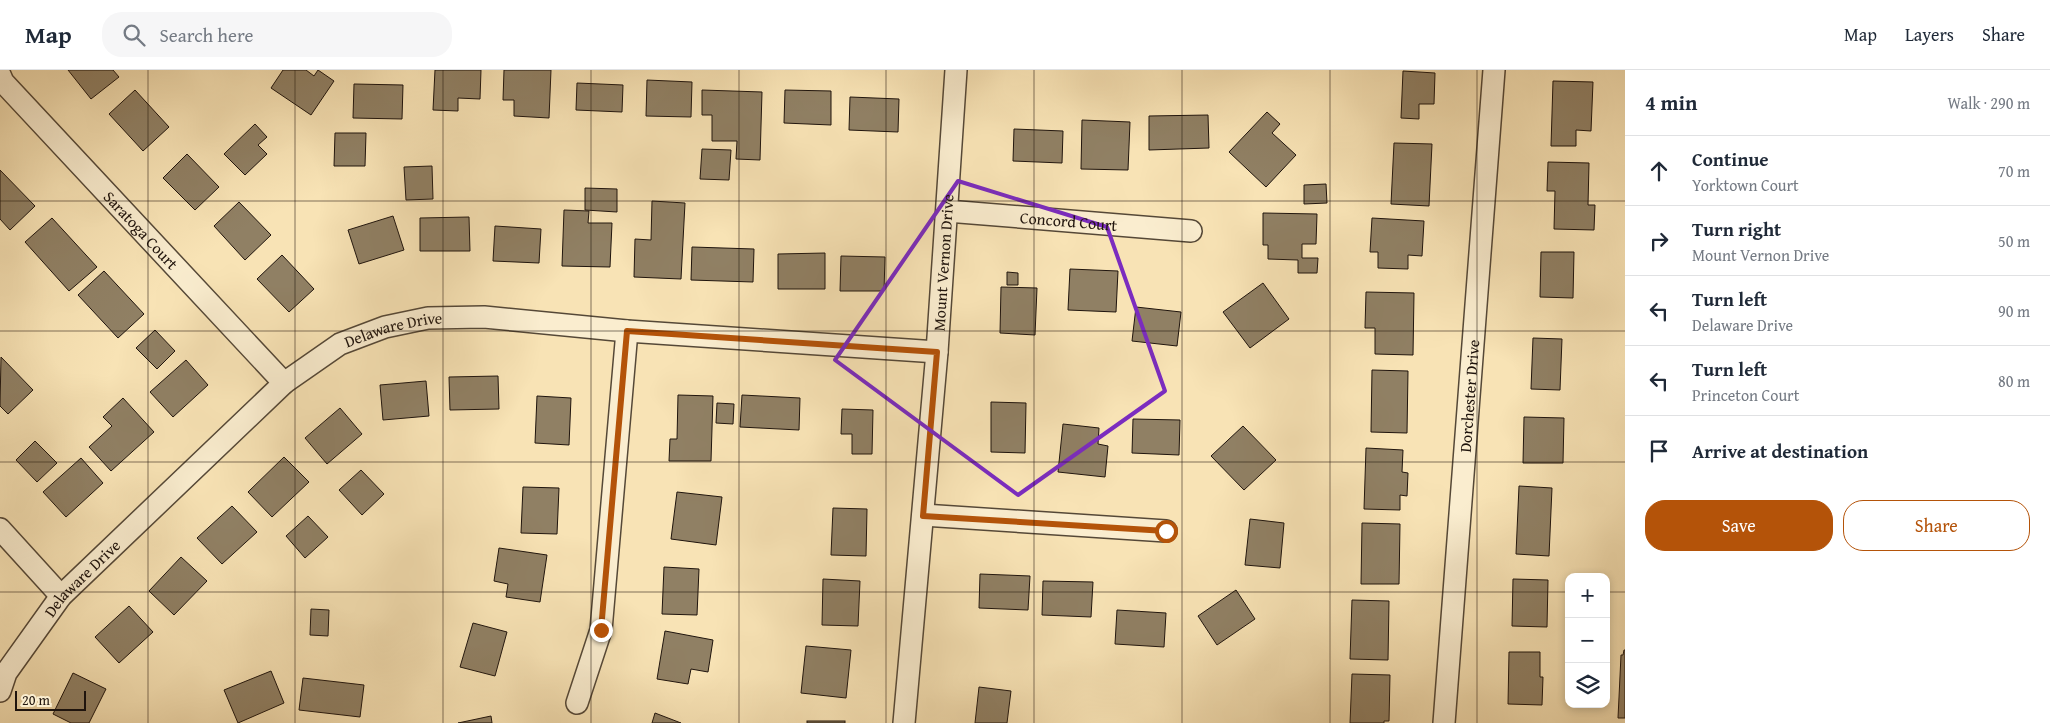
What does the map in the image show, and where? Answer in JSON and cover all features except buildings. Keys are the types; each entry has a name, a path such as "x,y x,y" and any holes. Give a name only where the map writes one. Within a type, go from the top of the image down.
{"street":[{"name":"Mount Vernon Drive","path":"904,723 937,352 956,70"},
{"name":"Dorchester Drive","path":"1444,723 1494,70"},
{"name":"Saratoga Court","path":"0,75 3,82 284,383"},
{"name":"Concord Court","path":"947,211 1191,231"},
{"name":"Delaware Drive","path":"0,692 6,672 61,596 284,383 340,344 385,327 428,318 484,317 627,331 937,352"},
{"path":"577,703 601,630 627,331"},
{"path":"923,516 1166,531"},
{"path":"0,529 61,596"}],"highlighted area":[{"path":"958,181 1107,227 1165,391 1018,495 835,360"}],"route":[{"path":"601,630 627,331 937,352 923,516 1166,531"}]}
